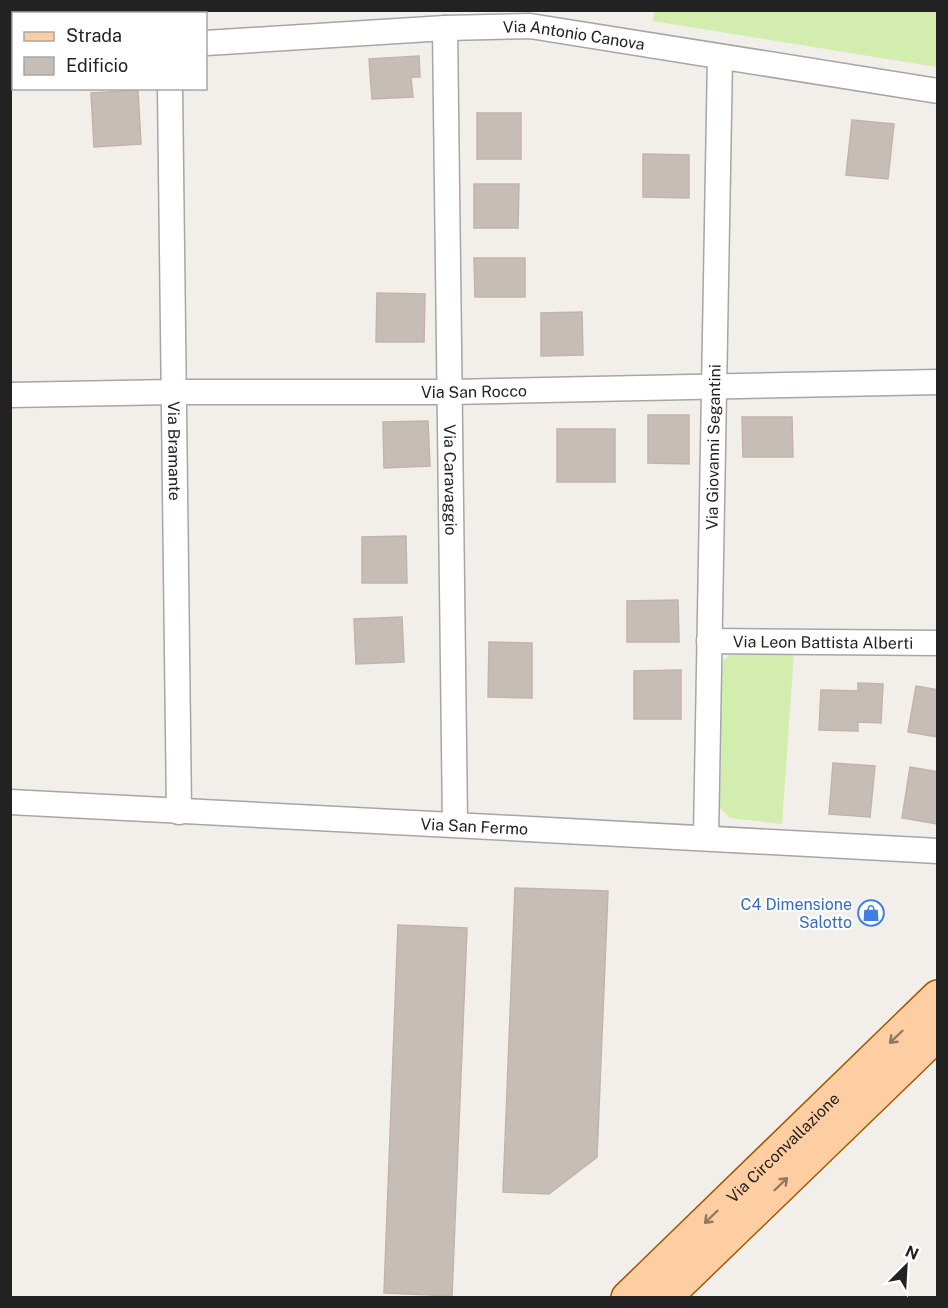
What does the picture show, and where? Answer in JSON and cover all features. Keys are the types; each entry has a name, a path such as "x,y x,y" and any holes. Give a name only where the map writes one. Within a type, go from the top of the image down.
{"main road":[{"name":"Via Circonvallazione","path":"628,1298 938,997"},
{"name":"Via Circonvallazione","path":"664,1298 938,1033"}],"street":[{"name":"Via Antonio Canova","path":"207,44 445,28 530,26 938,91"},
{"name":"Via Caravaggio","path":"445,28 455,824"},
{"name":"Via Giovanni Segantini","path":"706,837 720,57"},
{"name":"Via Bramante","path":"170,90 179,812"},
{"name":"Via San Rocco","path":"10,395 173,392 450,392 938,382"},
{"name":"Via Leon Battista Alberti","path":"709,641 938,643"},
{"name":"Via San Fermo","path":"10,802 938,851"}],"green space":[{"path":"654,10 937,11 937,67 653,21"},
{"path":"732,652 794,653 782,824 730,818 720,808 722,662"}],"building":[{"path":"419,56 420,77 411,77 413,97 372,99 369,59"},
{"path":"138,90 141,144 94,147 91,93"},
{"path":"477,113 521,113 521,159 477,159"},
{"path":"852,120 894,124 888,179 846,175"},
{"path":"643,154 689,155 689,198 643,197"},
{"path":"474,184 519,184 518,228 474,228"},
{"path":"474,258 525,258 525,297 475,297"},
{"path":"377,293 425,294 424,342 376,342"},
{"path":"582,312 583,355 541,356 541,313"},
{"path":"648,415 689,415 689,464 648,463"},
{"path":"742,417 792,417 793,457 743,457"},
{"path":"428,421 430,466 384,468 383,422"},
{"path":"557,429 615,429 615,482 557,482"},
{"path":"406,536 407,583 362,583 362,537"},
{"path":"678,600 679,642 627,642 627,601"},
{"path":"402,617 404,662 356,664 354,619"},
{"path":"489,642 532,643 532,698 488,697"},
{"path":"681,670 681,719 634,719 634,671"},
{"path":"858,683 883,684 881,723 858,722 858,731 819,730 821,690 858,691"},
{"path":"916,686 938,690 938,737 908,732"},
{"path":"833,763 875,766 870,817 829,814"},
{"path":"910,767 938,772 938,824 902,818"},
{"path":"515,888 608,891 597,1157 549,1194 503,1192"},
{"path":"398,925 467,928 452,1296 384,1293"}],"place":[{"name":"C4 Dimensione Salotto","path":"871,913"}]}
